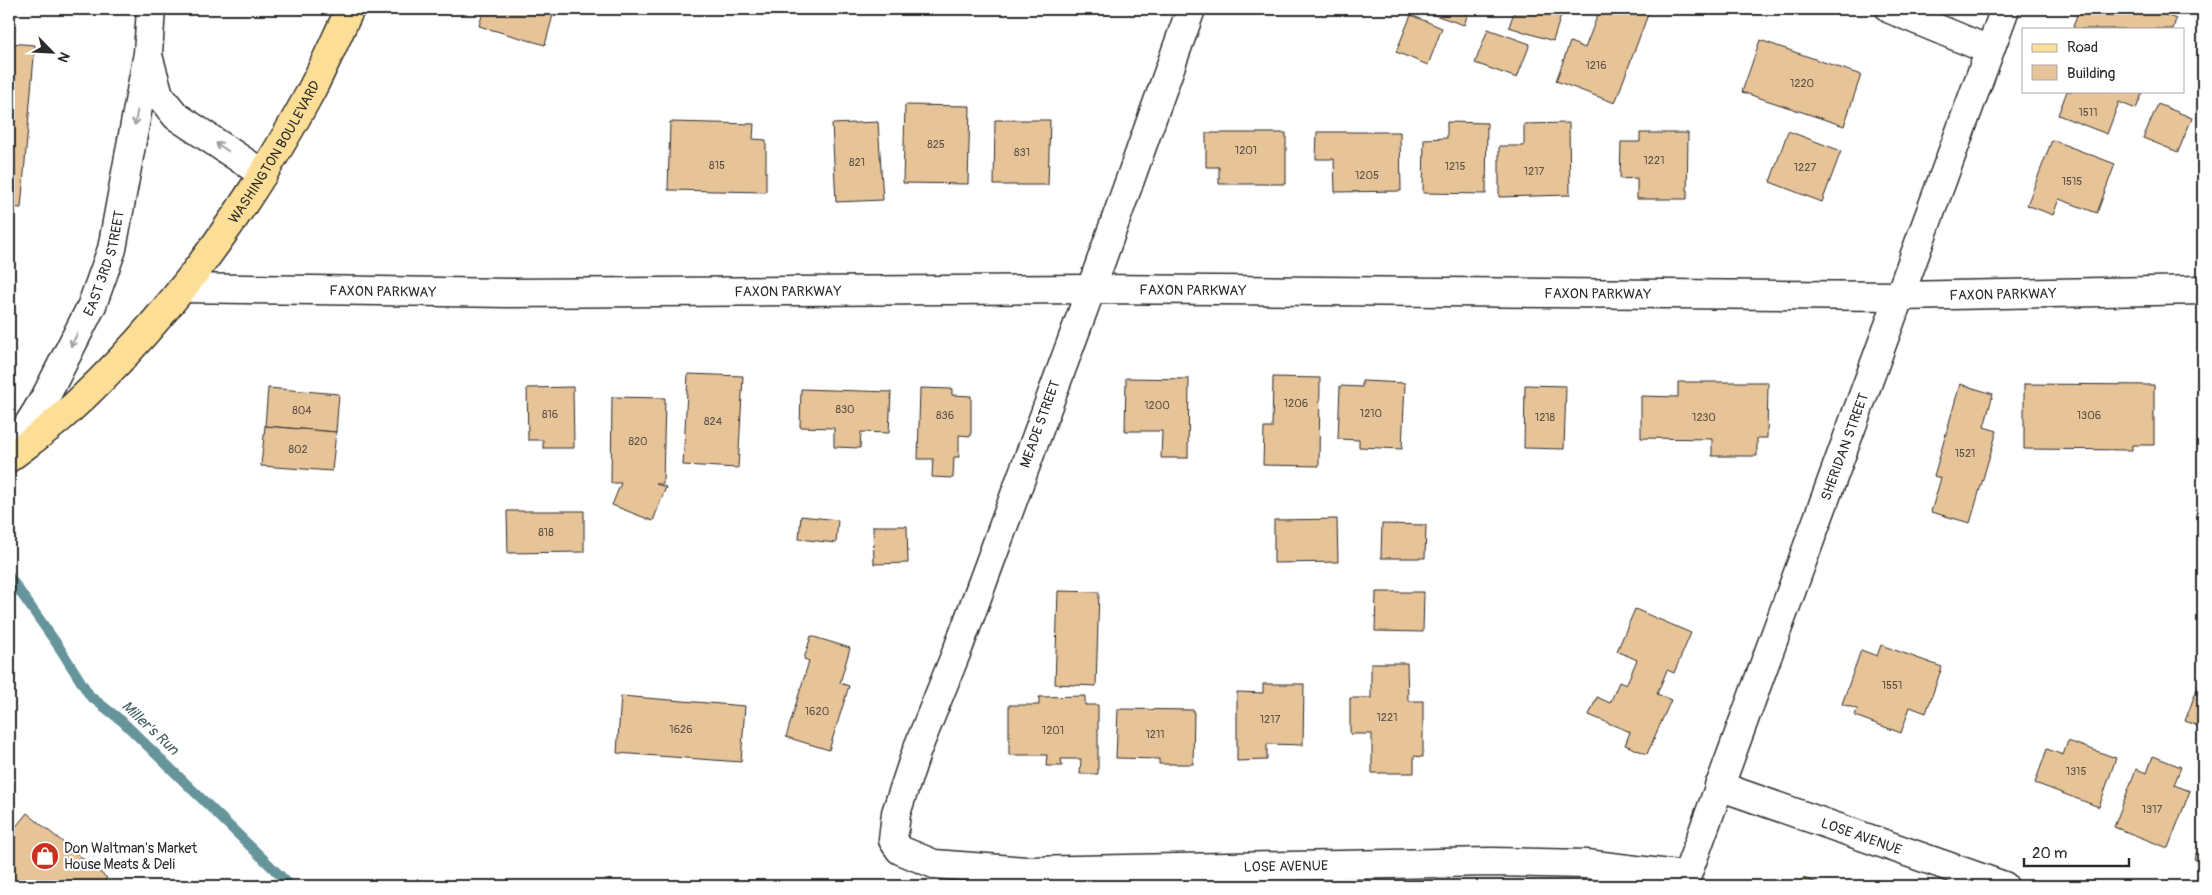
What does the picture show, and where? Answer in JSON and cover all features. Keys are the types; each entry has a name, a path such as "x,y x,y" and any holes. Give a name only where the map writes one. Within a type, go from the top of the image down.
{"main road":[{"name":"WASHINGTON BOULEVARD","path":"183,288 211,251 263,174 311,90 350,9"},
{"name":"EAST 3RD STREET","path":"9,457 62,417 136,344 183,288"}],"street":[{"name":"EAST 3RD STREET","path":"9,457 46,396 92,305 112,249 148,53 151,9"},
{"name":"MEADE STREET","path":"893,840 896,814 917,750 958,646 1091,289 1191,9"},
{"path":"1890,9 1989,50"},
{"name":"SHERIDAN STREET","path":"1684,881 2005,9"},
{"name":"EAST 3RD STREET","path":"148,53 159,95 176,116 263,174"},
{"name":"FAXON PARKWAY","path":"183,288 508,293 1091,289 1899,296 2203,290"},
{"name":"LOSE AVENUE","path":"1719,786 2004,886"},
{"name":"LOSE AVENUE","path":"893,840 900,850 934,864 1026,870 1491,862 1586,864 1684,881"}],"building":[{"path":"484,9 542,9 541,11 553,15 545,45 479,26"},
{"path":"1431,9 1481,9 1479,14 1469,11 1464,25 1429,13"},
{"path":"1515,9 1563,9 1553,41 1509,27"},
{"path":"1600,9 1650,9 1615,103 1556,81 1570,42 1585,48"},
{"path":"2079,9 2157,9 2156,11 2176,19 2173,28 2073,27"},
{"path":"1411,15 1442,28 1428,65 1396,52"},
{"path":"1488,29 1530,44 1517,78 1475,63"},
{"path":"1760,40 1861,75 1844,126 1742,92"},
{"path":"9,43 35,45 21,208 9,207"},
{"path":"2067,92 2143,92 2136,109 2119,102 2107,134 2058,115"},
{"path":"2158,104 2192,118 2178,152 2143,138"},
{"path":"905,105 970,106 968,184 903,183"},
{"path":"995,120 1050,120 1048,185 994,185"},
{"path":"670,122 754,124 753,139 766,140 766,192 668,190"},
{"path":"878,122 883,200 836,202 832,124"},
{"path":"1447,122 1487,123 1486,194 1423,193 1424,139 1447,138"},
{"path":"1569,123 1570,195 1499,197 1499,146 1524,146 1524,124"},
{"path":"1788,131 1841,151 1822,202 1770,182"},
{"path":"1317,132 1400,132 1401,191 1335,192 1334,159 1316,159"},
{"path":"1206,133 1286,133 1286,184 1219,184 1219,167 1206,167"},
{"path":"1640,133 1688,133 1687,199 1637,199 1637,178 1620,179 1621,142 1640,142"},
{"path":"2052,140 2115,164 2097,213 2059,199 2053,215 2027,205"},
{"path":"688,374 743,376 738,468 683,465"},
{"path":"1273,377 1320,378 1319,466 1263,465 1264,428 1272,428"},
{"path":"1126,378 1189,379 1188,458 1161,458 1162,431 1125,431"},
{"path":"1362,381 1405,383 1402,449 1359,447 1359,440 1338,439 1340,386 1362,387"},
{"path":"1678,382 1768,382 1767,438 1757,438 1757,456 1712,456 1712,439 1641,438 1641,396 1678,397"},
{"path":"1960,384 1993,394 1984,427 1997,431 1970,523 1931,512 1941,478 1934,476"},
{"path":"2024,384 2154,385 2154,445 2132,445 2132,450 2024,449"},
{"path":"1525,385 1566,386 1564,449 1524,448"},
{"path":"573,387 574,448 543,448 543,440 528,440 527,388"},
{"path":"268,388 339,394 336,432 265,426"},
{"path":"920,388 952,389 952,395 971,396 971,436 959,435 959,457 954,457 953,478 932,477 933,459 918,459"},
{"path":"801,389 891,392 889,433 861,432 860,448 834,447 834,428 800,427"},
{"path":"612,397 665,398 663,484 656,484 666,487 653,521 612,505 621,483 611,483"},
{"path":"265,426 336,432 332,471 261,466"},
{"path":"507,511 584,511 584,552 508,553"},
{"path":"801,516 838,520 836,543 799,539"},
{"path":"1337,519 1338,562 1274,563 1274,520"},
{"path":"1382,524 1426,525 1425,558 1381,558"},
{"path":"873,526 907,526 908,563 874,564"},
{"path":"1058,591 1099,592 1096,686 1055,684"},
{"path":"1376,592 1424,592 1423,632 1375,631"},
{"path":"1635,609 1691,633 1674,673 1667,670 1657,694 1671,700 1647,754 1625,745 1630,732 1589,715 1597,697 1610,703 1619,682 1626,685 1637,660 1617,651"},
{"path":"811,636 850,648 840,683 849,686 829,750 786,737 809,661 804,659"},
{"path":"1881,645 1942,667 1926,713 1910,707 1901,733 1855,716 1857,709 1842,704 1861,650 1877,656"},
{"path":"1371,663 1407,663 1408,701 1423,701 1423,757 1414,756 1414,773 1372,773 1372,734 1350,734 1350,698 1371,698"},
{"path":"2203,673 2203,728 2185,721"},
{"path":"1263,684 1304,684 1303,745 1267,744 1267,760 1237,761 1237,692 1263,693"},
{"path":"621,696 745,706 741,762 617,753"},
{"path":"1085,696 1085,705 1098,705 1098,774 1080,774 1081,759 1061,759 1062,766 1046,766 1047,755 1009,755 1009,705 1039,705 1039,697"},
{"path":"1118,709 1194,710 1193,764 1159,764 1159,759 1116,758"},
{"path":"2068,741 2116,758 2099,807 2035,783 2047,749 2063,755"},
{"path":"2153,756 2181,767 2174,785 2190,791 2168,848 2114,827 2136,769 2147,773"},
{"name":"Don Waltman's Market House Meats & Deli","path":"27,813 107,878 100,886 15,886 9,881 9,835"},
{"path":"2203,835 2203,863 2194,859"},
{"path":"1803,878 1825,886 1799,886"}],"waterway":[{"name":"Miller's Run","path":"9,576 59,647 90,696 122,721 291,886"}],"place":[{"name":"Don Waltman's Market House Meats & Deli","path":"45,856"}]}
